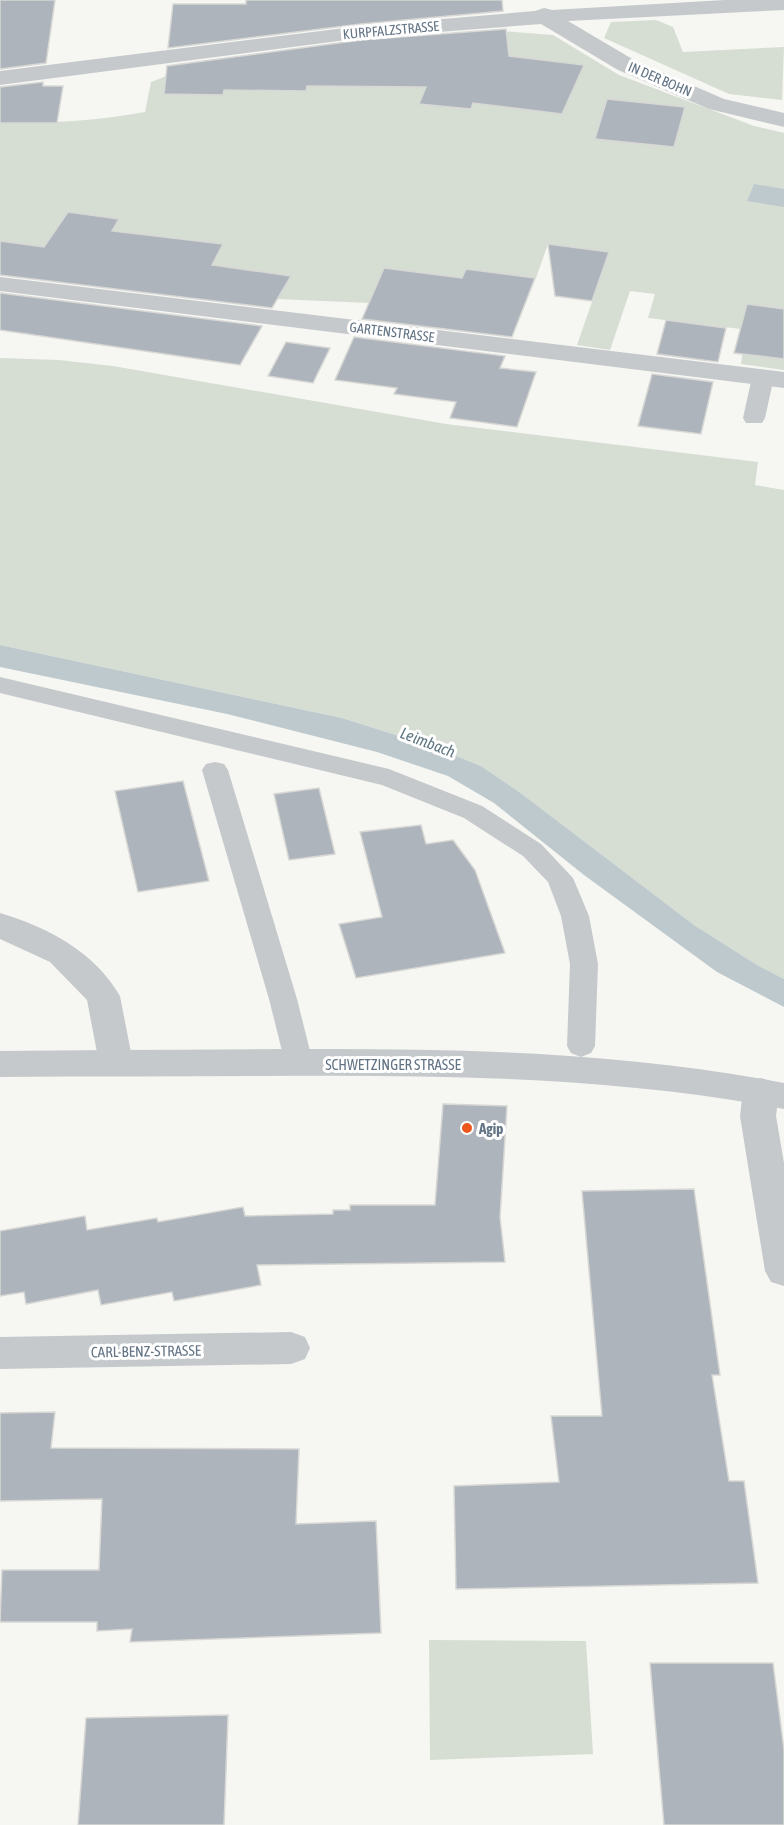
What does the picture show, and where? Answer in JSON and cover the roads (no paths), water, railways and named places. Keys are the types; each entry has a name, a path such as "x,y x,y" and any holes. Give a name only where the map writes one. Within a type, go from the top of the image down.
{"street":[{"name":"KURPFALZSTRASSE","path":"0,78 543,9 630,10 784,4"},
{"name":"IN DER BOHN","path":"543,9 636,69 717,104 784,120"},
{"name":"GARTENSTRASSE","path":"0,284 773,379"},
{"path":"0,925 62,953 103,996 117,1063"},
{"name":"SCHWETZINGER STRASSE","path":"0,1064 413,1062 588,1069 677,1077 772,1093"},
{"path":"772,1093 758,1116 784,1271"},
{"name":"CARL-BENZ-STRASSE","path":"0,1353 291,1348"}],"lane":[{"path":"754,418 773,379"},
{"path":"0,685 389,778 473,812 532,850 560,878 575,916 584,964 581,1046"},
{"path":"215,770 283,999 299,1063"}],"place":[{"name":"Agip","path":"467,1128"}],"water label":[{"name":"Leimbach","path":"428,742"}]}
